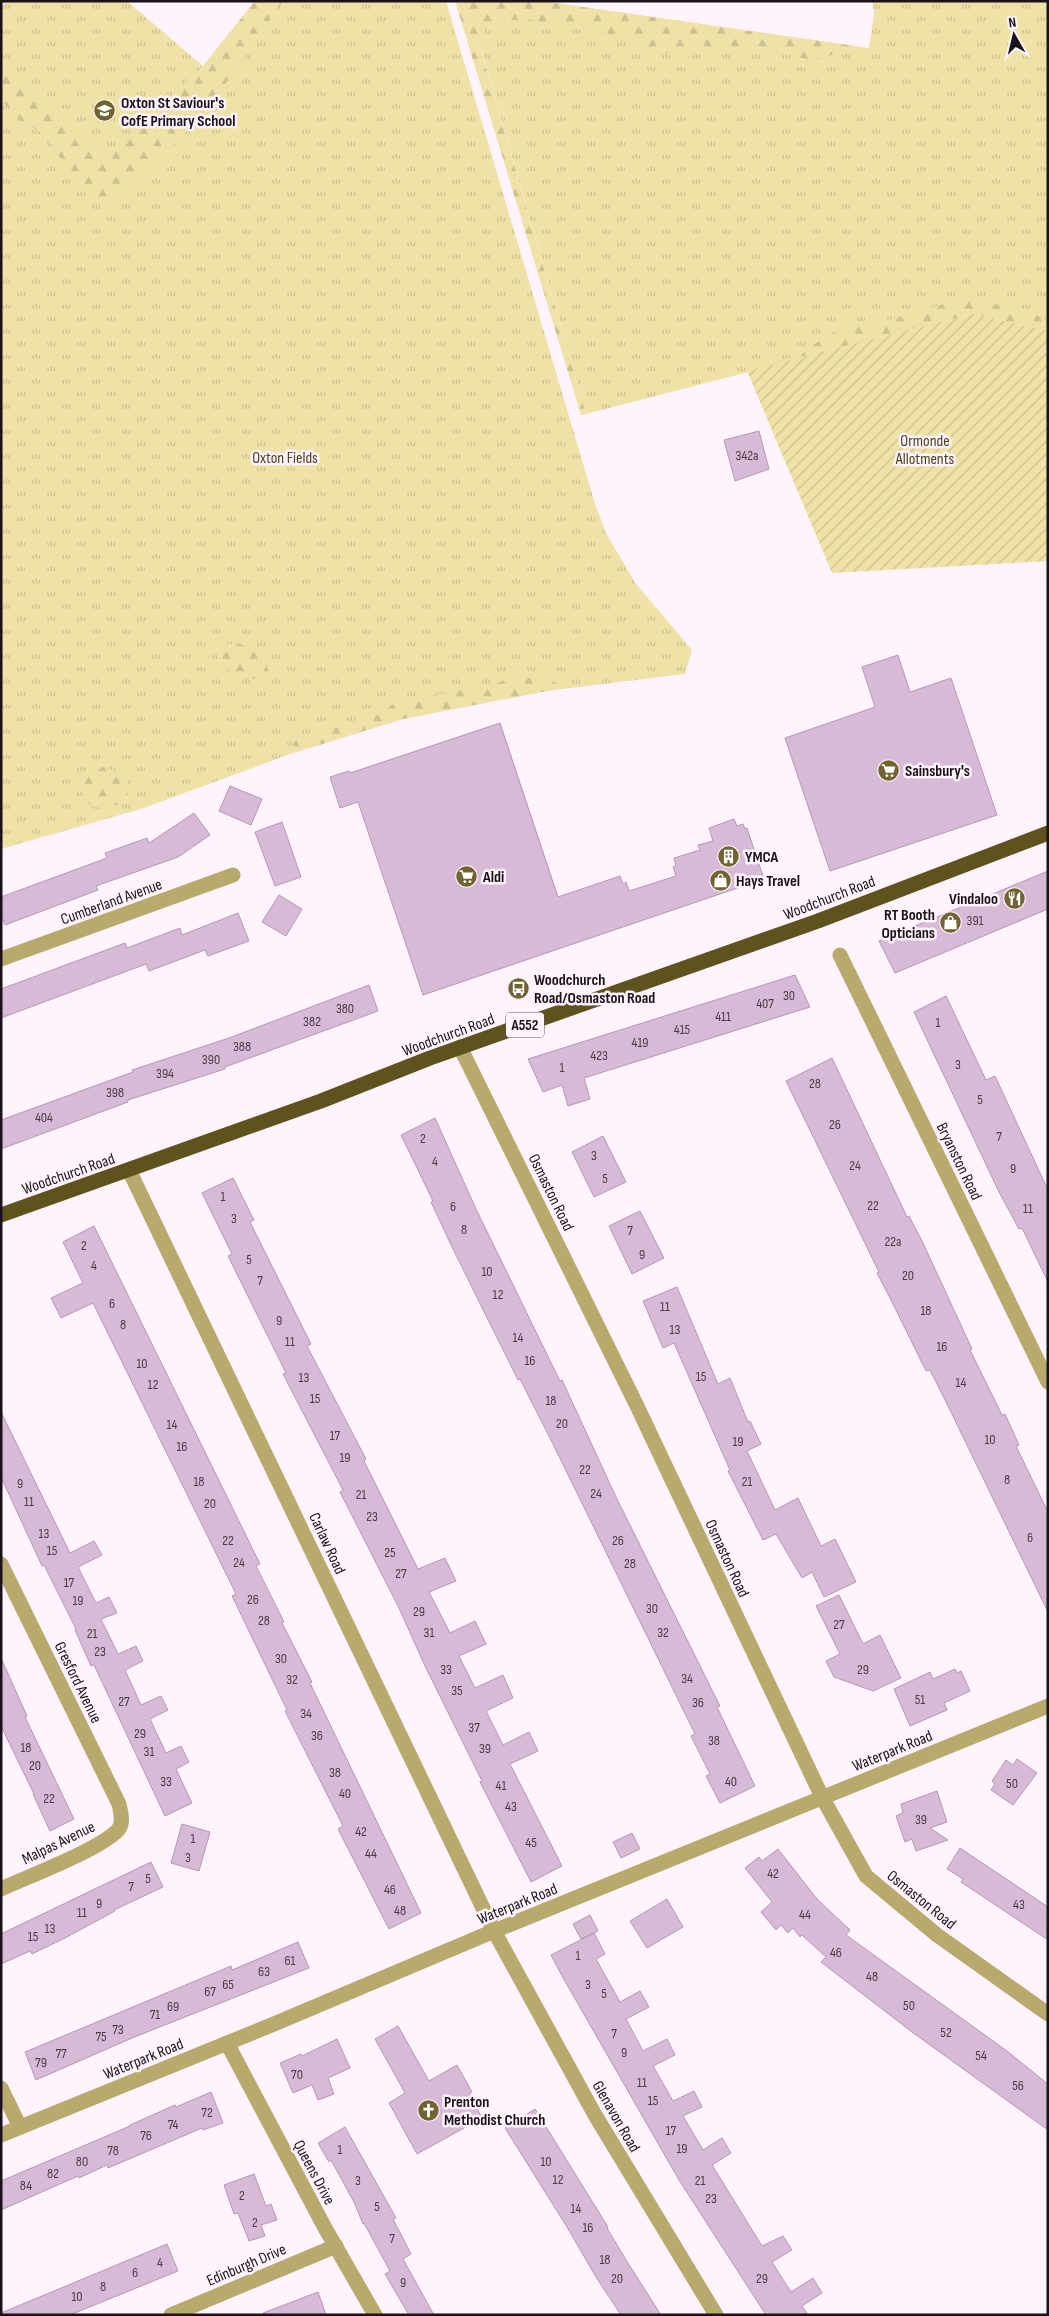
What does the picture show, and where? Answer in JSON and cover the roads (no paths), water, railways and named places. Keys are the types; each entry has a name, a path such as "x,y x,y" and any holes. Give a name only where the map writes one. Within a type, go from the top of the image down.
{"highway":[{"name":"Woodchurch Road","path":"1,1215 460,1047 818,921 1048,833"}],"street":[{"name":"Cumberland Avenue","path":"1,959 233,875"},
{"name":"Bryanston Road","path":"840,955 1048,1382"},
{"name":"Osmaston Road","path":"460,1047 638,1406 822,1797 866,1876 937,1935 1048,2014"},
{"name":"Carlaw Road","path":"128,1170 494,1931"},
{"name":"Gresford Avenue","path":"1,1564 115,1797 122,1818"},
{"name":"Waterpark Road","path":"1,2135 494,1931 1048,1706"},
{"name":"Malpas Avenue","path":"1,1889 97,1845 119,1829 122,1818"},
{"name":"Glenavon Road","path":"494,1931 595,2115 716,2315"},
{"name":"Queens Drive","path":"227,2043 375,2315"},
{"path":"1,2088 20,2127"},
{"name":"Edinburgh Drive","path":"171,2315 336,2246"}],"place":[{"name":"Oxton St Saviour's CofE Primary School","path":"105,111"},
{"name":"Sainsbury's","path":"889,770"},
{"name":"YMCA","path":"729,856"},
{"name":"Aldi","path":"467,876"},
{"name":"Hays Travel","path":"720,880"},
{"name":"Vindaloo","path":"1014,898"},
{"name":"RT Booth Opticians","path":"951,923"},
{"name":"Woodchurch Road/Osmaston Road","path":"518,988"},
{"name":"Prenton Methodist Church","path":"428,2110"}],"park label":[{"name":"Ormonde Allotments","path":"925,449"},
{"name":"Oxton Fields","path":"285,457"}]}
